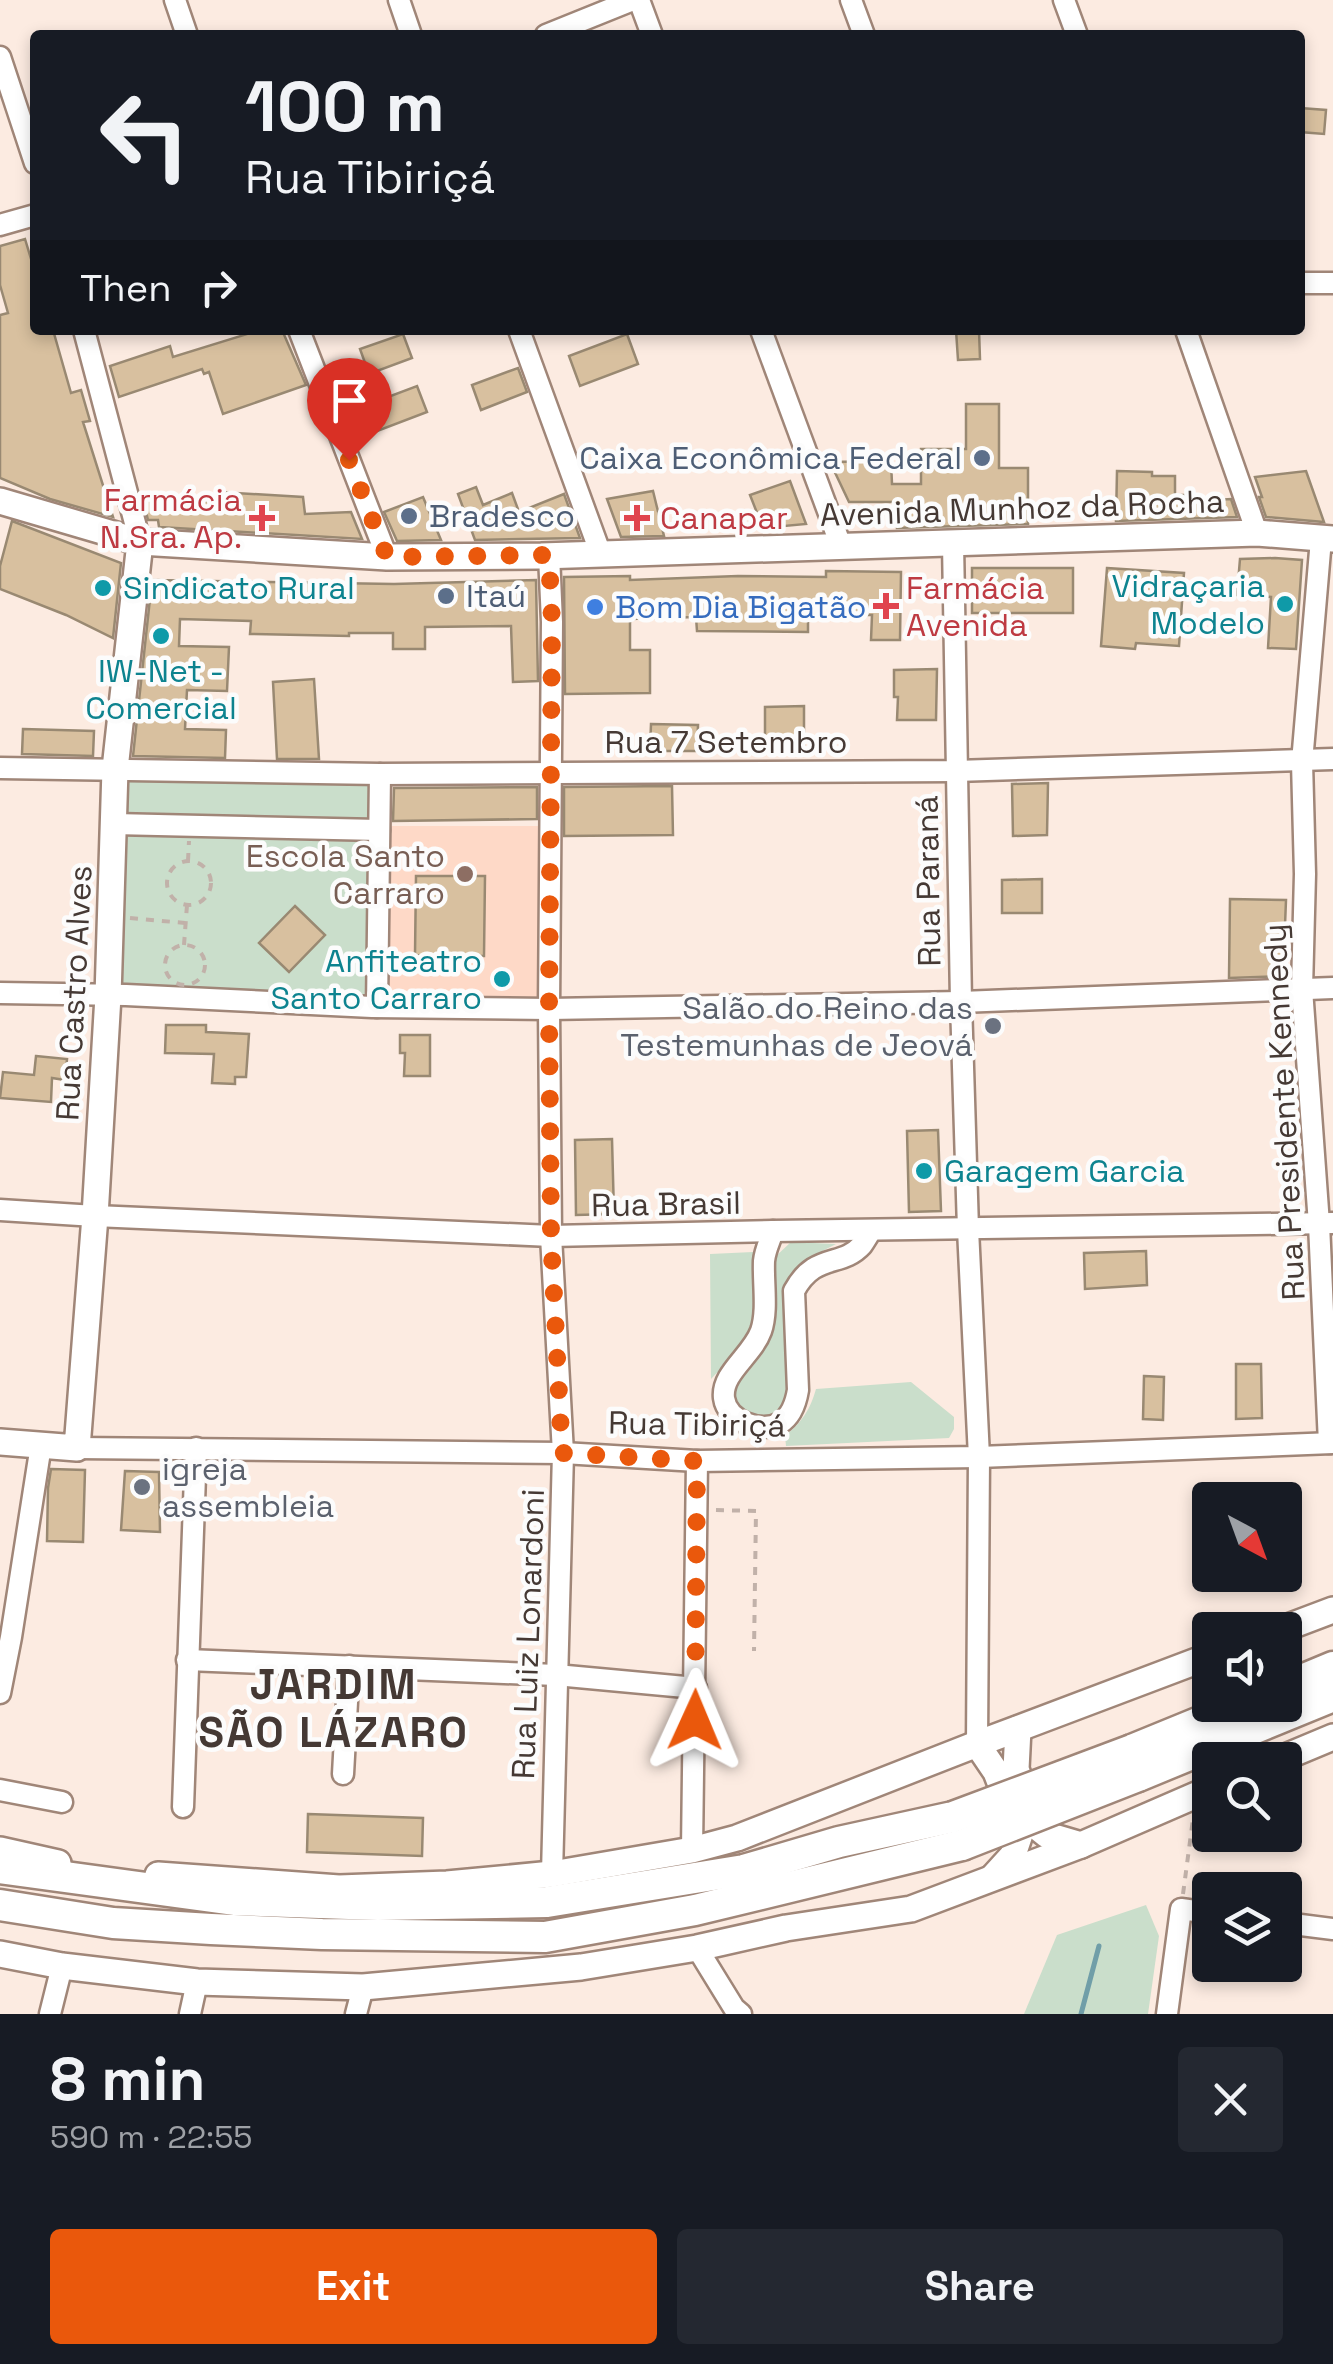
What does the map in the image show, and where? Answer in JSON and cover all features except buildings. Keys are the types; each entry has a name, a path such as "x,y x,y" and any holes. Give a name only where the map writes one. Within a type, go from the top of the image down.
{"highway":[{"path":"1302,1680 1333,1668"},
{"path":"0,1905 113,1923 211,1930 545,1937 695,1910 958,1831 1135,1763 1333,1696"},
{"path":"1135,1763 1211,1722"},
{"path":"0,1868 234,1900 378,1905 547,1902 744,1870 840,1842 958,1831"}],"main road":[{"name":"Avenida Munhoz da Rocha","path":"0,501 140,542 387,557 1257,533 1327,539"},
{"name":"Rua Castro Alves","path":"77,1448 108,996 115,769 140,542"},
{"name":"Rua Tibiriçá","path":"0,1442 77,1448"},
{"path":"1302,1622 1333,1610"},
{"path":"0,1850 46,1862 182,1878 339,1888 447,1884 552,1874 692,1850 736,1838 1192,1663"},
{"path":"1018,1729 1016,1769 1037,1826 1047,1836 1082,1844"},
{"path":"1302,1750 1333,1737"},
{"path":"977,1744 996,1772 1020,1834 1013,1856 990,1880"},
{"path":"0,1954 62,1966 197,1982 363,1986 580,1967 911,1909 1082,1844 1192,1797"}],"street":[{"path":"175,0 185,30"},
{"path":"398,0 410,30"},
{"path":"559,30 636,0 650,30"},
{"path":"851,0 862,30"},
{"path":"1064,0 1075,30"},
{"path":"0,57 30,148"},
{"path":"0,225 30,216"},
{"path":"1305,283 1333,283"},
{"path":"85,335 140,542"},
{"path":"301,335 387,557"},
{"path":"521,335 600,552"},
{"path":"763,335 841,546"},
{"path":"1188,335 1257,533"},
{"name":"Rua Presidente Kennedy","path":"1327,539 1302,762 1302,989 1326,1223 1331,1443"},
{"name":"Rua Paraná","path":"953,544 961,1002 979,1457 977,1744"},
{"name":"Rua Luiz Lonardoni","path":"549,555 551,1236 562,1453 552,1874"},
{"name":"Rua 7 Setembro","path":"0,768 246,774 552,773 956,770 1333,759"},
{"path":"377,1008 380,774"},
{"path":"114,824 379,830"},
{"path":"0,993 377,1008 549,1009 961,1002 1333,988"},
{"name":"Rua Brasil","path":"0,1210 551,1236 1326,1223"},
{"path":"773,1231 764,1255 762,1328 752,1350 729,1376 723,1394 729,1412 740,1420 765,1427 778,1425 796,1404 794,1292 801,1278 812,1268 852,1253 863,1245 871,1231"},
{"name":"Rua Tibiriçá","path":"77,1448 562,1453 697,1461 979,1457 1331,1443"},
{"path":"0,1692 6,1633 40,1444"},
{"path":"182,1807 196,1448"},
{"path":"692,1850 697,1461"},
{"path":"187,1660 556,1675 696,1688"},
{"path":"343,1774 349,1666"},
{"path":"0,1790 62,1802"},
{"path":"1167,2014 1181,1910 1192,1911"},
{"path":"1302,1925 1333,1930"},
{"path":"697,1948 741,2014"},
{"path":"50,2014 62,1966"},
{"path":"190,2014 197,1982"},
{"path":"356,2014 363,1986"},
{"path":"722,1989 722,2014"}],"path":[{"path":"194,862 208,872 212,886 204,900 186,905 171,896 168,881 176,866 194,862"},
{"path":"184,945 186,905"},
{"path":"111,916 185,923"},
{"path":"184,945 200,952 205,966 200,978 184,986 170,980 164,966 170,952 184,945"},
{"path":"696,1510 756,1510 754,1651"},
{"path":"1181,1910 1192,1851"}],"shaded area":[{"name":"Escola Santo Carraro","path":"387,826 544,826 540,1004 383,1002"}],"green space":[{"path":"122,774 372,781 365,995 115,989"},
{"path":"791,1242 836,1244 805,1260 784,1289 785,1400 774,1415 755,1415 737,1405 735,1387 761,1356 773,1330 775,1257"},
{"path":"753,1252 755,1298 750,1332 711,1379 710,1254"},
{"path":"911,1382 954,1417 949,1438 786,1446 785,1436 805,1415 816,1389"},
{"path":"1146,1905 1159,1936 1148,2014 1024,2014 1057,1935"}],"waterway":[{"path":"1081,2014 1099,1946"}],"place":[{"name":"Caixa Econômica Federal","path":"982,458"},
{"name":"Bradesco","path":"409,516"},
{"name":"Farmácia N.Sra. Ap.","path":"262,518"},
{"name":"Canapar","path":"637,518"},
{"name":"Sindicato Rural","path":"103,588"},
{"name":"Itaú","path":"446,596"},
{"name":"Vidraçaria Modelo","path":"1285,604"},
{"name":"Farmácia Avenida","path":"886,606"},
{"name":"Bom Dia Bigatão","path":"595,607"},
{"name":"IW-Net - Comercial","path":"161,636"},
{"name":"Escola Santo Carraro","path":"465,874"},
{"name":"Anfiteatro Santo Carraro","path":"502,979"},
{"name":"Salão do Reino das Testemunhas de Jeová","path":"993,1026"},
{"name":"Garagem Garcia","path":"924,1171"},
{"name":"igreja assembleia","path":"142,1487"}],"district":[{"name":"JARDIM SÃO LÁZARO","path":"334,1708"}],"route":[{"path":"349,460 387,557 549,555 551,1236 562,1453 697,1461 695,1720"}]}
